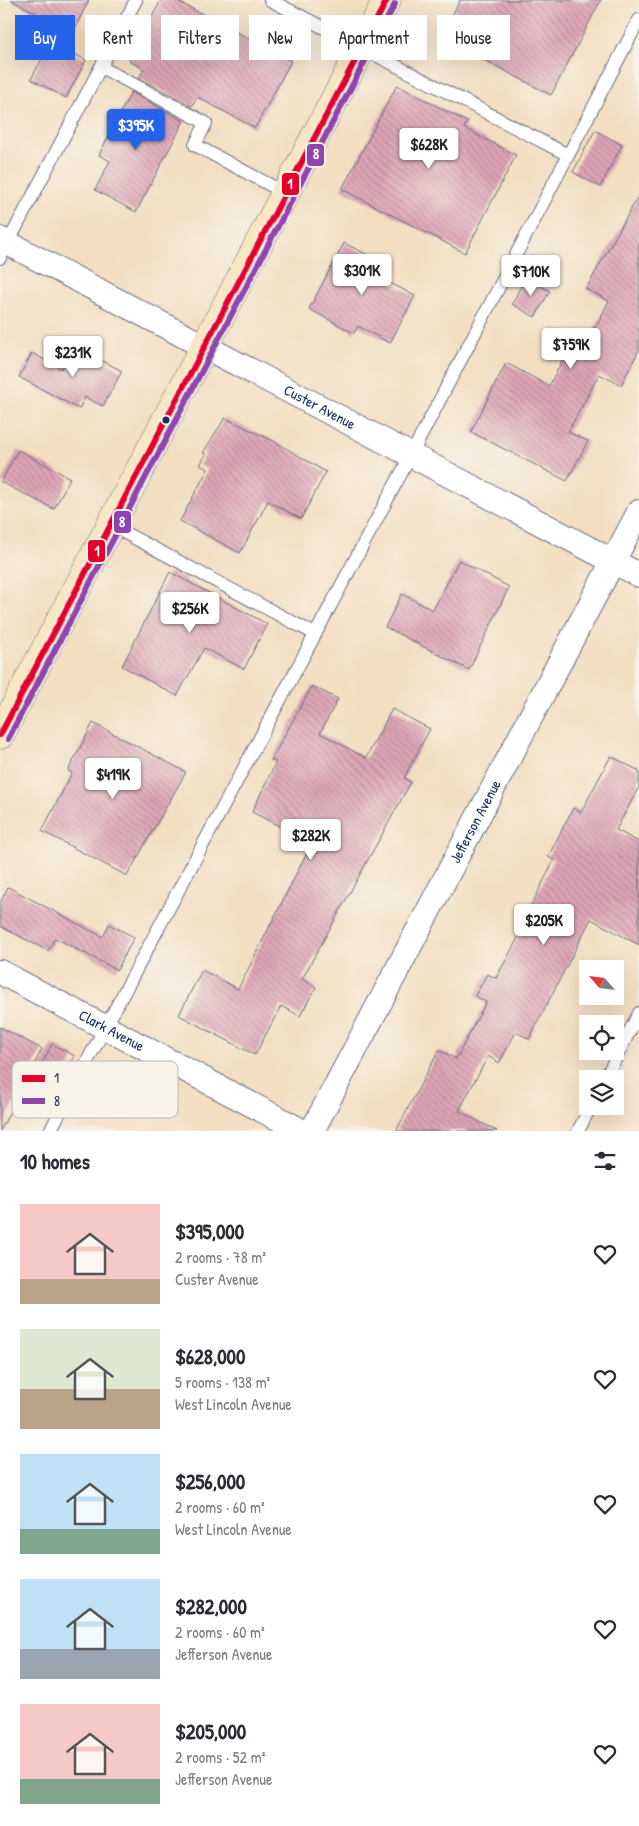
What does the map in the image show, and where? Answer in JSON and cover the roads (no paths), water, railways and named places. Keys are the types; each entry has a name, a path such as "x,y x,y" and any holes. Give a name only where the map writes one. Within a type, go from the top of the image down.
{"main road":[{"path":"379,15 387,0"},
{"path":"0,735 356,60"}],"street":[{"name":"Custer Avenue","path":"2,247 204,346 639,576"},
{"name":"Jefferson Avenue","path":"312,1131 639,512"},
{"name":"Clark Avenue","path":"0,972 169,1061"},
{"name":"Clark Avenue","path":"178,1066 302,1131"}],"lane":[{"path":"2,247 136,0"},
{"path":"270,0 321,27"},
{"path":"86,1061 411,455 639,20"},
{"path":"385,60 568,155"},
{"path":"101,67 206,123 195,144 285,193"},
{"path":"110,525 315,634"},
{"path":"610,1070 639,1012"},
{"path":"578,1131 586,1115"},
{"path":"50,1131 57,1118"}]}
